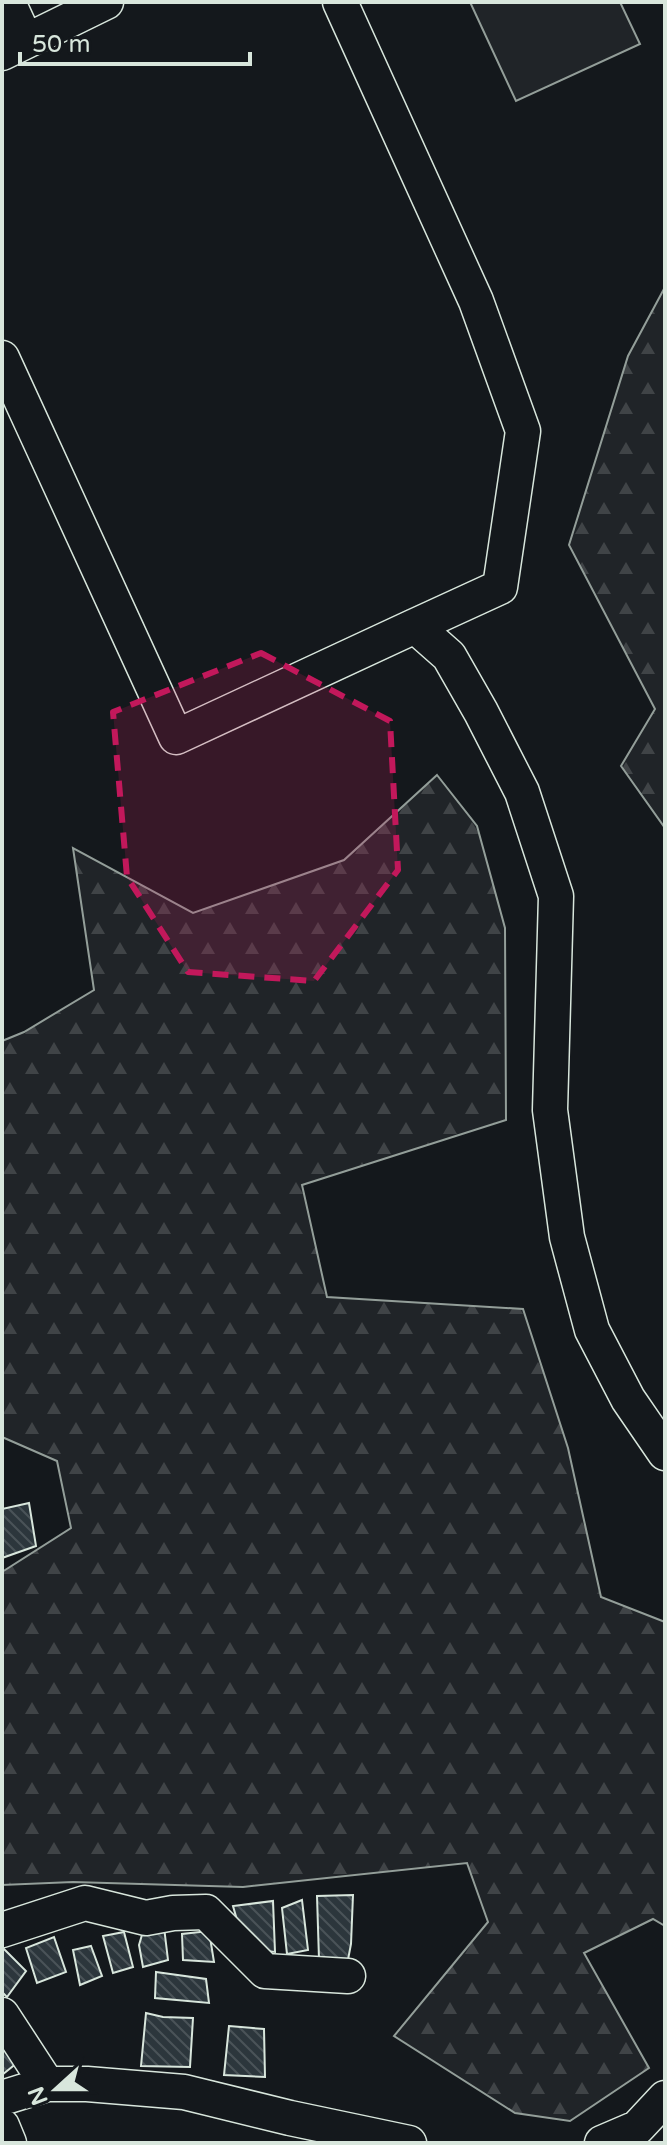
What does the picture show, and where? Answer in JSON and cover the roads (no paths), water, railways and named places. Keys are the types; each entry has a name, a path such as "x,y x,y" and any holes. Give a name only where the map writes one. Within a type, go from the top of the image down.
{"street":[{"path":"8,2 14,47 106,2"},
{"path":"2,358 176,737 500,587 523,431 476,301 340,2"},
{"path":"415,626 449,656 481,712 522,792 556,896 550,1110 567,1237 592,1330 628,1399 665,1453"},
{"path":"2,1930 85,1903 146,1918 206,1912 265,1971 348,1976"},
{"path":"2,2015 47,2084"},
{"path":"2,2098 47,2084 184,2092 389,2141"},
{"path":"602,2143 637,2128 665,2098"},
{"path":"2,2126 9,2143"}]}
